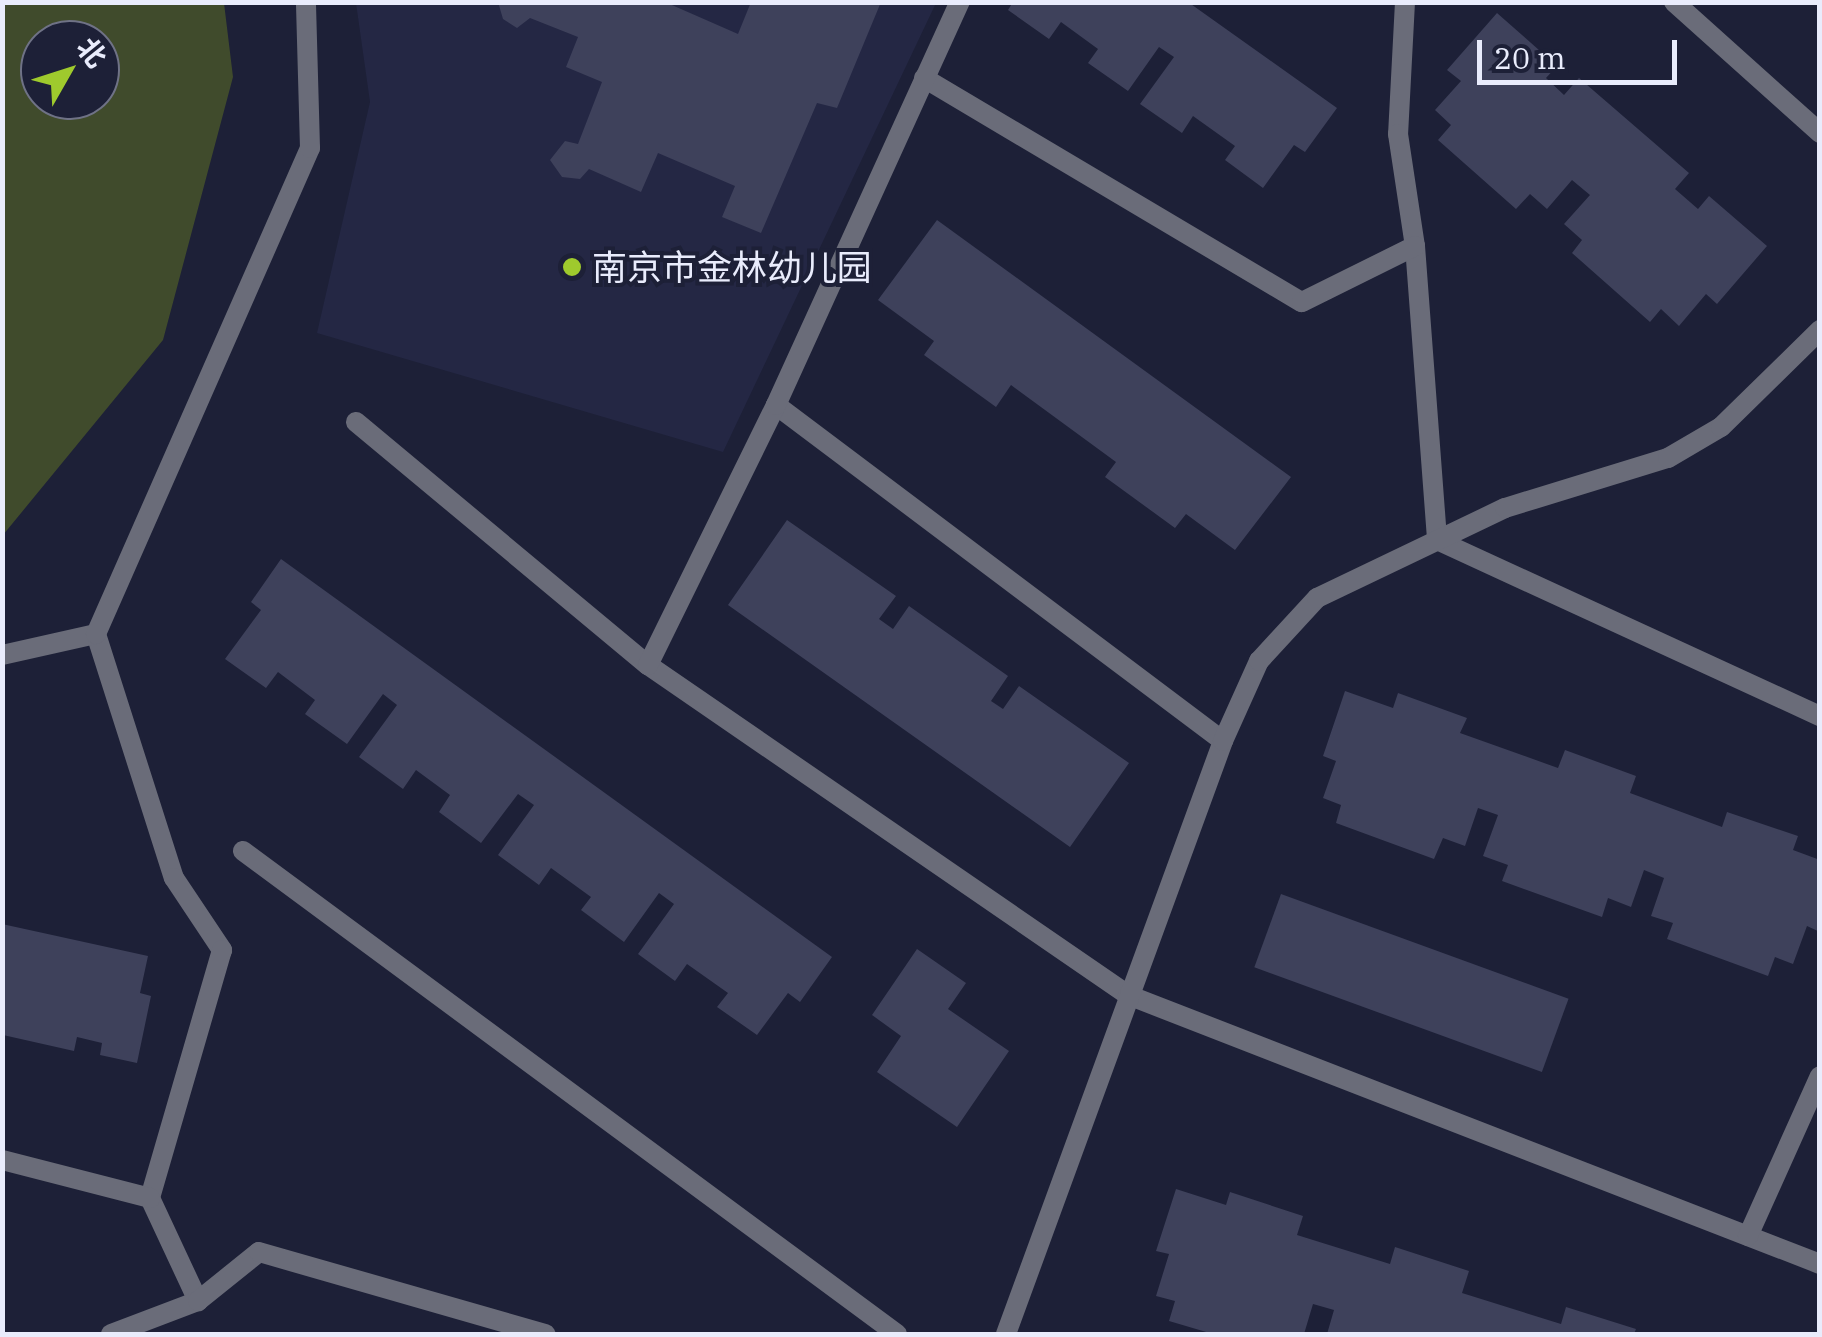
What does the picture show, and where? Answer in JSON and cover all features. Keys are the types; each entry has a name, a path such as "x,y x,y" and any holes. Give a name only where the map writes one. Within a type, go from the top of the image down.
{"lane":[{"path":"198,1301 150,1198 222,950 174,878 96,634 310,148 306,2"},
{"path":"648,665 776,406 960,2"},
{"path":"1405,2 1398,134 1415,246 1437,540"},
{"path":"1674,2 1820,133"},
{"path":"924,78 1302,302 1415,246"},
{"path":"1006,1334 1223,741 1259,661 1316,598 1505,508 1668,458 1721,427 1820,330"},
{"path":"776,406 1223,741"},
{"path":"356,422 648,665 1128,994 1820,1264"},
{"path":"1437,540 1820,716"},
{"path":"2,655 96,634"},
{"path":"243,851 897,1334"},
{"path":"1748,1236 1820,1076"},
{"path":"2,1160 150,1198"},
{"path":"111,1334 198,1301 259,1252 545,1334"}],"shaded area":[{"name":"南京市金林幼儿园","path":"356,3 936,3 723,452 317,333 370,102"}],"green space":[{"path":"3,2 224,3 233,77 163,340 3,535"}],"building":[{"path":"498,2 665,2 738,34 751,2 881,2 837,108 817,103 761,233 722,217 735,186 658,153 641,192 589,169 580,179 562,177 550,160 565,141 578,144 602,82 566,67 578,37 530,18 517,28 503,19"},
{"path":"1013,2 1188,2 1337,108 1305,152 1294,145 1263,188 1225,160 1235,146 1193,116 1182,133 1140,104 1174,57 1159,47 1128,91 1088,63 1098,49 1061,22 1049,39 1008,10"},
{"path":"1497,13 1557,66 1546,78 1564,95 1579,78 1689,173 1675,189 1698,209 1709,196 1767,246 1717,304 1706,294 1679,326 1661,309 1650,322 1572,253 1582,240 1564,224 1590,195 1572,180 1547,209 1530,194 1516,209 1438,140 1451,125 1435,110 1461,81 1447,70"},
{"path":"937,220 1291,477 1235,550 1186,514 1175,528 1105,477 1116,462 1011,385 996,407 924,355 934,341 878,300"},
{"path":"787,520 896,596 879,619 893,629 909,606 1008,676 991,701 1003,709 1019,686 1129,763 1070,847 728,605"},
{"path":"281,559 832,957 800,1002 788,993 757,1035 717,1007 728,993 687,964 675,981 638,954 674,904 659,893 624,942 581,910 591,897 551,868 539,885 498,855 534,805 518,794 481,843 439,812 450,795 416,770 403,789 359,757 397,705 383,694 347,744 305,714 315,700 278,672 266,688 225,659 261,610 251,602"},
{"path":"1345,691 1393,708 1398,693 1467,718 1460,733 1558,768 1565,750 1636,776 1630,793 1722,827 1727,812 1798,836 1793,850 1820,860 1820,932 1807,926 1793,964 1775,957 1768,976 1667,939 1673,923 1651,916 1664,878 1644,870 1631,907 1608,898 1602,917 1502,881 1508,865 1483,856 1498,815 1478,808 1465,846 1443,838 1434,859 1336,823 1341,805 1323,798 1336,761 1323,756"},
{"path":"1281,894 1569,999 1542,1072 1254,967"},
{"path":"2,924 148,956 140,993 151,996 137,1063 100,1055 102,1043 77,1037 74,1051 3,1035"},
{"path":"917,949 966,983 948,1009 1009,1051 957,1127 877,1072 901,1036 872,1015"},
{"path":"1176,1189 1226,1205 1230,1192 1303,1216 1297,1235 1390,1264 1395,1247 1469,1271 1462,1293 1561,1324 1566,1307 1636,1329 1634,1334 1327,1334 1334,1310 1313,1304 1304,1334 1213,1334 1169,1321 1175,1301 1156,1296 1169,1254 1156,1251"}],"place":[{"name":"南京市金林幼儿园","path":"572,267"}]}
